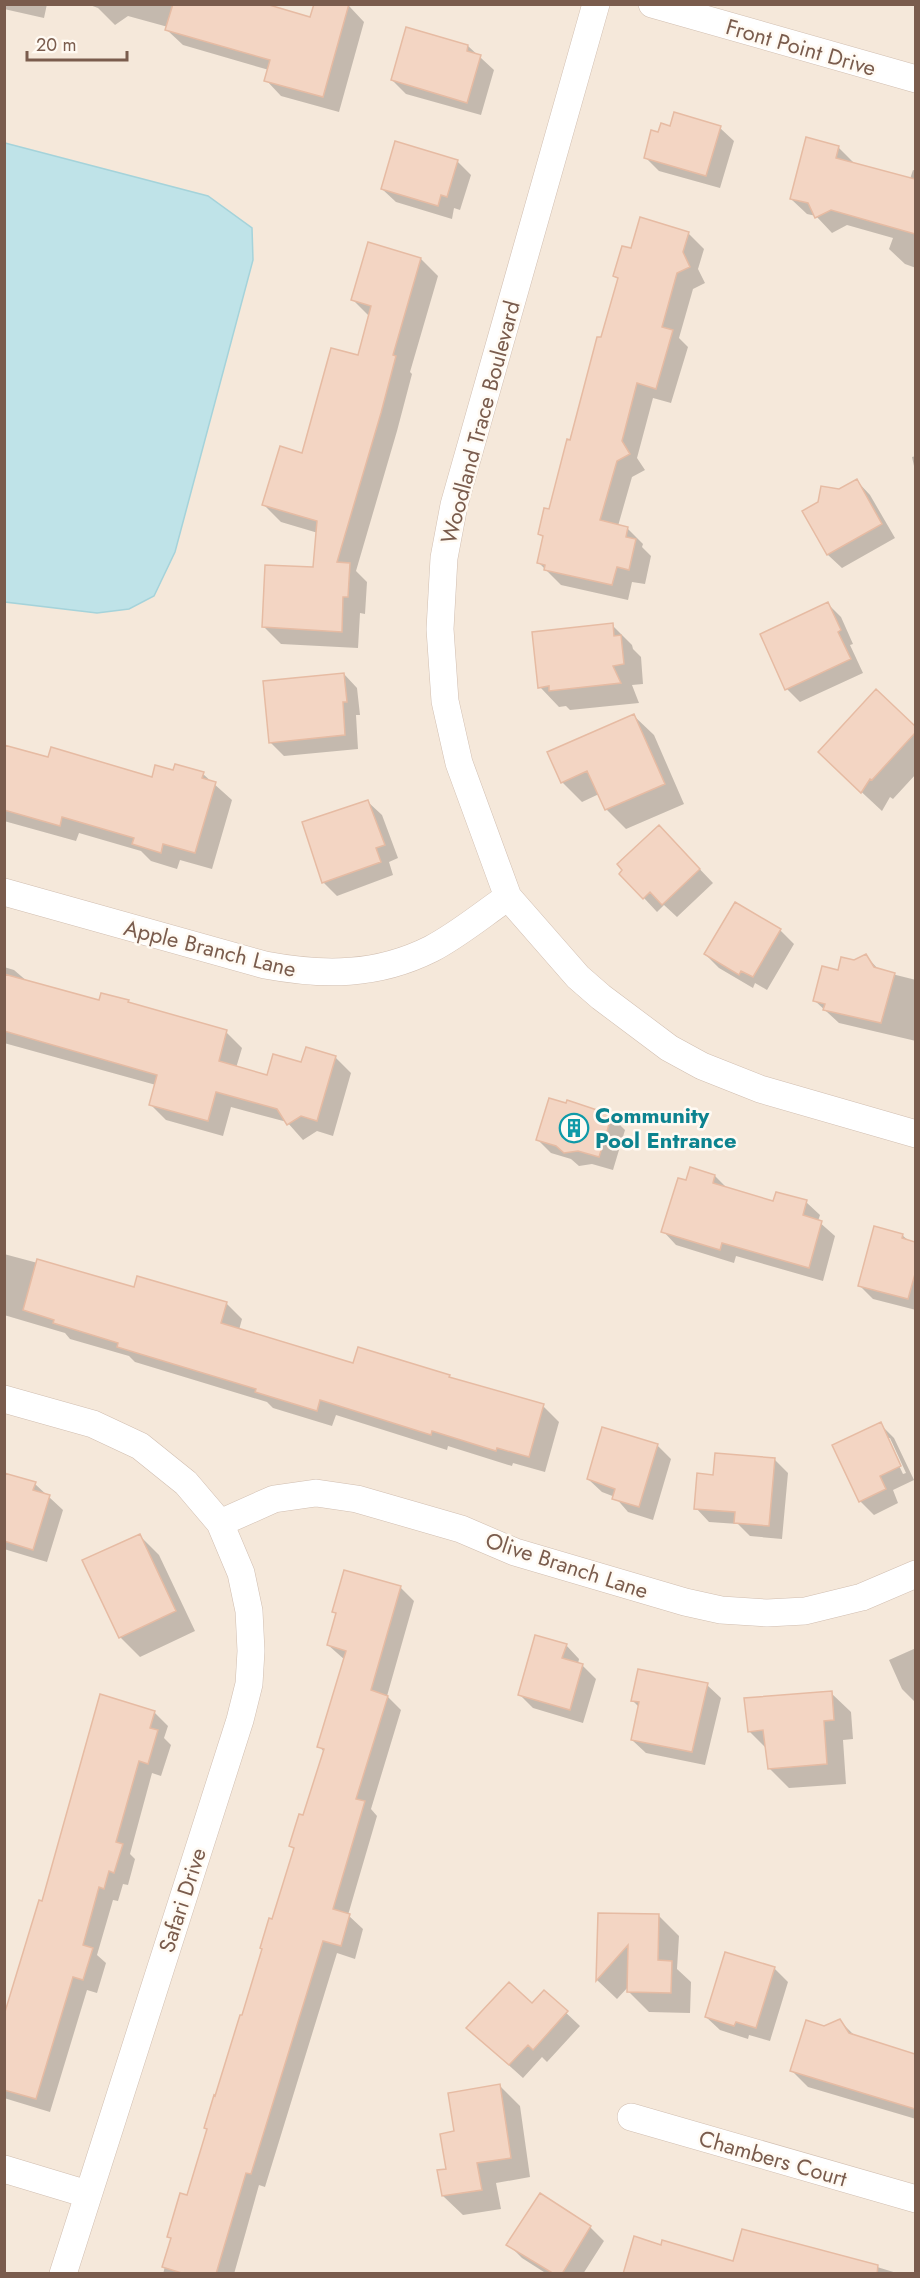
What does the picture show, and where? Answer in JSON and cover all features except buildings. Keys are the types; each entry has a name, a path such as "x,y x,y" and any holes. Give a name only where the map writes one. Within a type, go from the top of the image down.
{"street":[{"name":"Woodland Trace Boulevard","path":"596,4 454,505 444,558 440,629 445,701 459,763 508,897 579,977 601,997 669,1047 702,1066 760,1089 915,1134"},
{"name":"Front Point Drive","path":"652,4 915,79"},
{"name":"Apple Branch Lane","path":"4,892 265,965 305,972 351,972 390,966 432,948 508,897"},
{"name":"Safari Drive","path":"4,1399 93,1424 140,1446 186,1483 220,1523 241,1573 249,1611 249,1684 240,1720 63,2274"},
{"name":"Olive Branch Lane","path":"220,1523 274,1499 316,1493 357,1499 461,1529 515,1552 685,1602 721,1610 767,1613 806,1611 862,1597 915,1574"},
{"name":"Chambers Court","path":"631,2118 915,2199"},
{"path":"4,2169 87,2194"}],"shaded area":[{"path":"5,5 915,5 915,2273 5,2274"}],"water":[{"path":"5,143 208,196 252,228 253,260 175,552 154,596 129,609 97,613 5,602"}],"place":[{"name":"Community Pool Entrance","path":"574,1128"}]}
